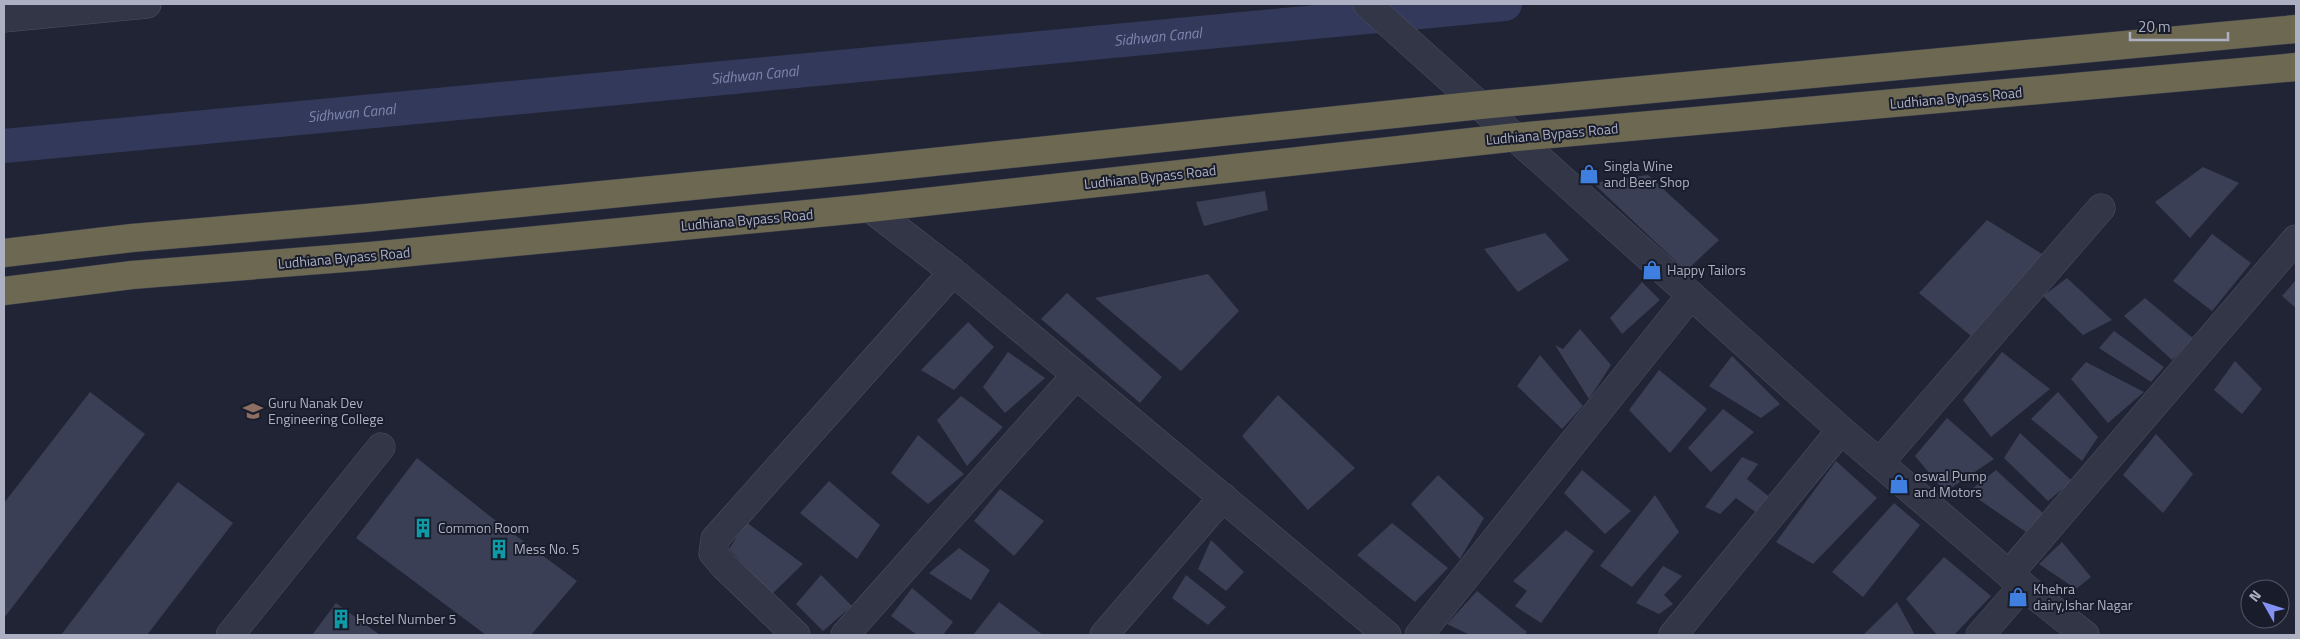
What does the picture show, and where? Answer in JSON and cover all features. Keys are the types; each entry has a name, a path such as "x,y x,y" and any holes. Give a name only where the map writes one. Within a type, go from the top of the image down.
{"highway":[{"path":"4,253 132,238 366,218 846,171 1481,105 2296,29"},
{"name":"Ludhiana Bypass Road","path":"4,291 132,275 380,255 870,208 1516,137 2296,67"}],"street":[{"path":"4,18 49,9 147,4"},
{"path":"1367,4 1842,430 2016,580 2085,635"},
{"path":"870,208 953,272 1223,497 1381,634"},
{"path":"1880,462 2101,208"},
{"path":"1980,635 2016,580 2296,238"},
{"path":"796,635 723,565 713,553 715,539 953,272"},
{"path":"1419,635 1691,295"},
{"path":"845,635 1076,376"},
{"path":"1673,635 1842,430"},
{"path":"230,635 381,447"},
{"path":"1104,635 1223,497"}],"building":[{"path":"2203,167 2239,183 2190,238 2155,202"},
{"path":"1648,175 1719,240 1686,271 1593,183"},
{"path":"1265,191 1268,210 1204,226 1196,202"},
{"path":"1987,220 2047,257 1971,336 1919,293"},
{"path":"1545,233 1569,260 1518,292 1484,249"},
{"path":"2212,234 2251,263 2212,311 2173,281"},
{"path":"1208,274 1239,311 1181,371 1095,298"},
{"path":"2067,278 2112,320 2083,335 2043,296"},
{"path":"2296,280 2296,308 2282,296"},
{"path":"1642,282 1660,300 1622,334 1610,318"},
{"path":"1067,293 1162,377 1140,403 1041,319"},
{"path":"2145,298 2194,339 2172,360 2124,316"},
{"path":"968,322 994,347 954,390 921,370"},
{"path":"1580,329 1611,365 1589,399 1555,345 1563,349"},
{"path":"2114,331 2164,367 2151,382 2099,348"},
{"path":"1008,352 1045,378 1005,413 983,387"},
{"path":"2002,352 2050,389 1991,437 1963,400"},
{"path":"1540,355 1583,406 1562,429 1517,386"},
{"path":"1732,356 1780,404 1761,418 1709,386"},
{"path":"2235,361 2262,389 2242,414 2214,390"},
{"path":"2086,362 2144,392 2108,423 2071,379"},
{"path":"1659,370 1707,409 1670,453 1629,410"},
{"path":"90,392 145,434 4,618 4,503"},
{"path":"2058,392 2098,437 2082,461 2031,419"},
{"path":"1278,395 1355,468 1308,510 1242,436"},
{"path":"961,396 1003,427 967,466 937,420"},
{"path":"1723,409 1754,432 1711,472 1688,448"},
{"path":"1947,418 1994,459 1945,492 1915,456"},
{"path":"2020,433 2072,481 2048,501 2004,458"},
{"path":"2156,434 2193,474 2163,513 2123,475"},
{"path":"918,435 964,474 928,504 891,473"},
{"path":"1742,457 1758,464 1747,479 1772,499 1757,513 1736,498 1720,514 1705,507"},
{"path":"417,458 491,517 577,581 531,635 486,635 356,538"},
{"path":"1836,461 1877,498 1813,564 1776,542"},
{"path":"1582,470 1631,511 1605,534 1564,493"},
{"path":"1996,470 2045,515 2026,532 1968,492"},
{"path":"1438,475 1484,518 1460,559 1411,504"},
{"path":"829,481 880,525 857,559 800,513"},
{"path":"178,482 233,523 147,635 61,635"},
{"path":"1000,489 1044,521 1014,556 974,521"},
{"path":"1655,495 1679,532 1632,587 1600,566"},
{"path":"1894,503 1920,525 1863,597 1832,572"},
{"path":"746,522 803,564 771,595 729,549"},
{"path":"1392,523 1448,568 1415,602 1357,555"},
{"path":"1566,530 1594,551 1541,623 1515,606 1527,591 1513,581"},
{"path":"1211,540 1244,572 1226,591 1198,569"},
{"path":"2062,542 2091,577 2076,589 2039,564"},
{"path":"959,548 990,570 971,600 929,573"},
{"path":"1944,557 1991,596 1954,635 1937,635 1906,599"},
{"path":"1663,566 1682,576 1664,595 1673,604 1659,614 1636,603"},
{"path":"821,575 852,606 823,631 796,604"},
{"path":"1186,575 1226,607 1208,625 1172,598"},
{"path":"912,588 953,622 943,635 917,635 891,616"},
{"path":"1477,591 1527,632 1524,635 1470,635 1447,624"},
{"path":"999,602 1043,635 973,635"},
{"path":"1897,602 1915,635 1863,635"},
{"name":"Hostel Number 5","path":"336,603 380,635 312,635"}],"waterway":[{"name":"Sidhwan Canal","path":"4,146 1505,4"}],"place":[{"name":"Singla Wine and Beer Shop","path":"1589,174"},
{"name":"Happy Tailors","path":"1652,270"},
{"name":"Guru Nanak Dev Engineering College","path":"253,411"},
{"name":"oswal Pump and Motors","path":"1899,484"},
{"name":"Common Room","path":"423,528"},
{"name":"Mess No. 5","path":"499,549"},
{"name":"Khehra dairy,Ishar Nagar","path":"2018,597"},
{"name":"Hostel Number 5","path":"341,619"}]}
